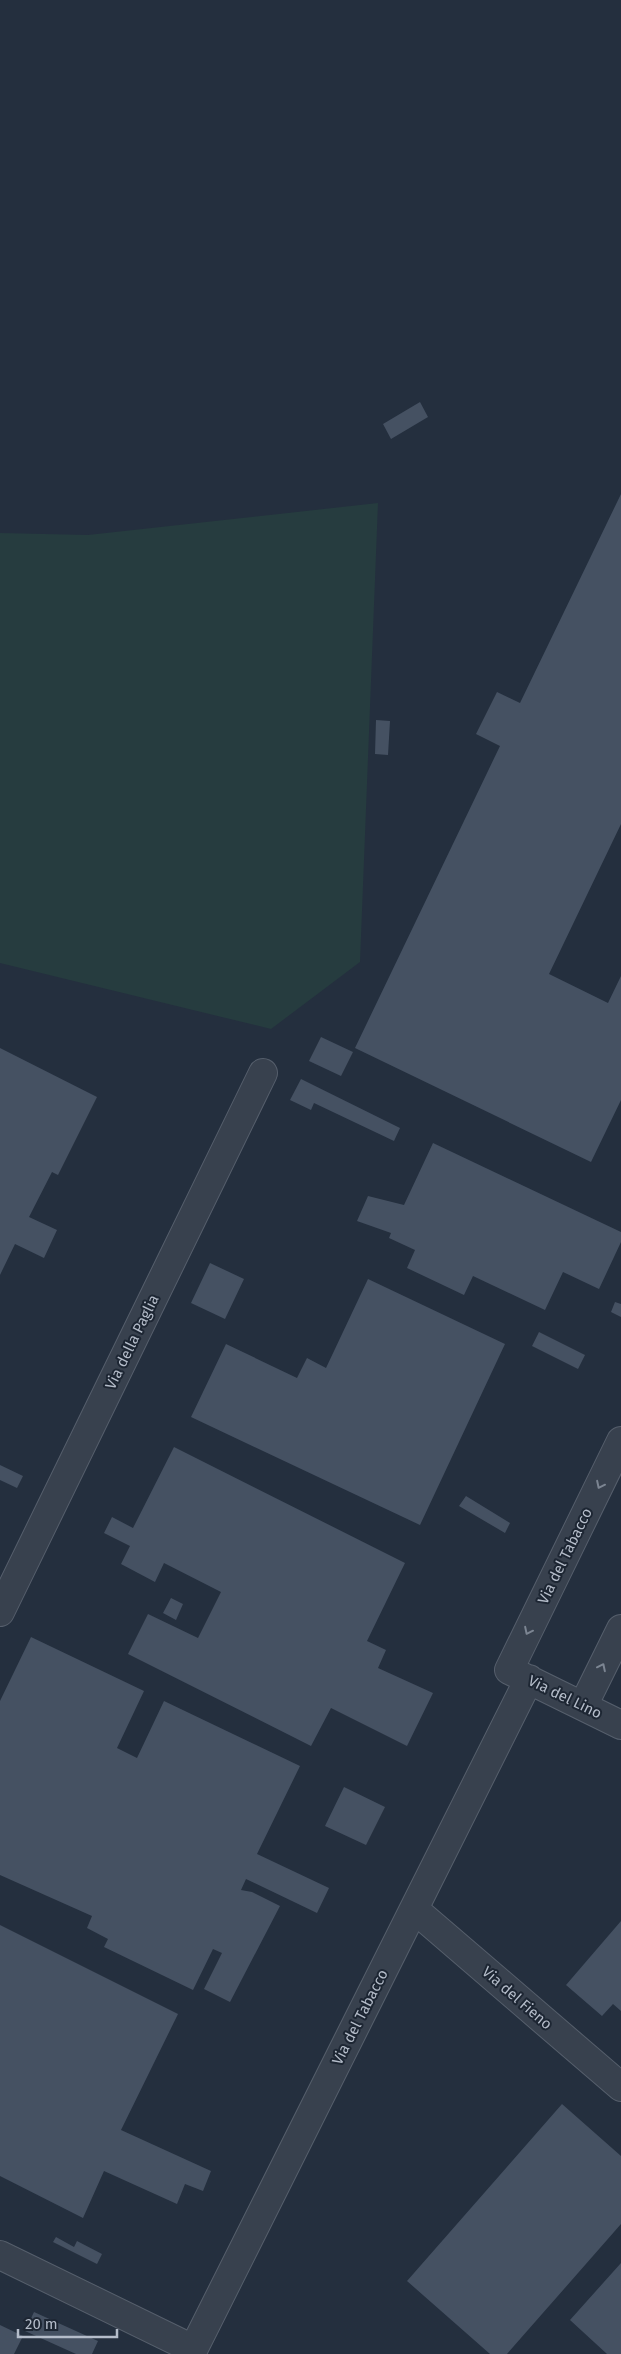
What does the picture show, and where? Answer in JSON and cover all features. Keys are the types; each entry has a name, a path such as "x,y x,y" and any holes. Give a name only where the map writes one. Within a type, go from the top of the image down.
{"street":[{"name":"Via della Paglia","path":"0,1612 263,1073"},
{"name":"Via del Tabacco","path":"192,2352 414,1909 621,1441"},
{"path":"583,1706 621,1629"},
{"name":"Via del Lino","path":"519,1675 621,1725"},
{"name":"Via del Fieno","path":"414,1909 621,2087"},
{"path":"0,2255 192,2352"}],"green space":[{"path":"378,503 360,962 271,1029 0,963 0,533 88,535"}],"building":[{"path":"420,402 428,417 391,439 383,424"},
{"path":"621,494 621,824 549,974 608,1003 621,976 621,1100 591,1162 355,1048 500,746 476,734 497,692 520,703"},
{"path":"376,720 390,721 388,755 375,754"},
{"path":"321,1037 353,1052 341,1076 309,1061"},
{"path":"0,1048 97,1097 58,1175 52,1172 29,1217 57,1230 44,1258 15,1244 0,1275"},
{"path":"301,1079 400,1128 394,1141 314,1103 311,1110 290,1100"},
{"path":"433,1143 621,1232 621,1242 599,1289 563,1272 545,1310 473,1276 464,1295 407,1268 415,1250 389,1238 391,1233 357,1221 368,1196 404,1205"},
{"path":"210,1263 244,1279 225,1319 191,1303"},
{"path":"368,1279 505,1344 420,1525 191,1417 226,1344 297,1378 307,1358 326,1368"},
{"path":"615,1302 621,1304 621,1317 611,1312"},
{"path":"539,1332 585,1355 578,1369 532,1346"},
{"path":"174,1447 405,1563 367,1641 386,1650 378,1668 433,1693 407,1746 331,1708 311,1746 128,1654 148,1614 198,1638 221,1592 164,1563 155,1582 121,1564 130,1546 104,1533 112,1517 133,1528"},
{"path":"0,1465 23,1476 17,1488 0,1480"},
{"path":"466,1496 510,1523 505,1533 459,1506"},
{"path":"171,1598 183,1604 176,1620 163,1613"},
{"path":"31,1637 144,1691 117,1748 137,1758 164,1701 300,1766 257,1854 329,1888 317,1913 246,1879 241,1890 252,1892 280,1906 230,2002 204,1989 222,1953 213,1949 193,1990 104,1947 108,1939 87,1928 92,1916 0,1875 0,1701"},
{"path":"344,1787 385,1807 366,1845 325,1826"},
{"path":"621,1921 621,2011 613,2004 602,2016 566,1985"},
{"path":"0,1925 178,2014 121,2130 211,2171 203,2191 185,2184 177,2204 104,2171 83,2218 0,2176"},
{"path":"562,2104 621,2156 621,2224 507,2354 490,2354 407,2281"},
{"path":"56,2237 74,2247 77,2241 102,2254 97,2264 53,2242"},
{"path":"621,2263 621,2354 607,2354 570,2320"},
{"path":"34,2312 98,2341 92,2354 76,2354 25,2331"},
{"path":"0,2325 23,2336 14,2354 0,2354"}]}
